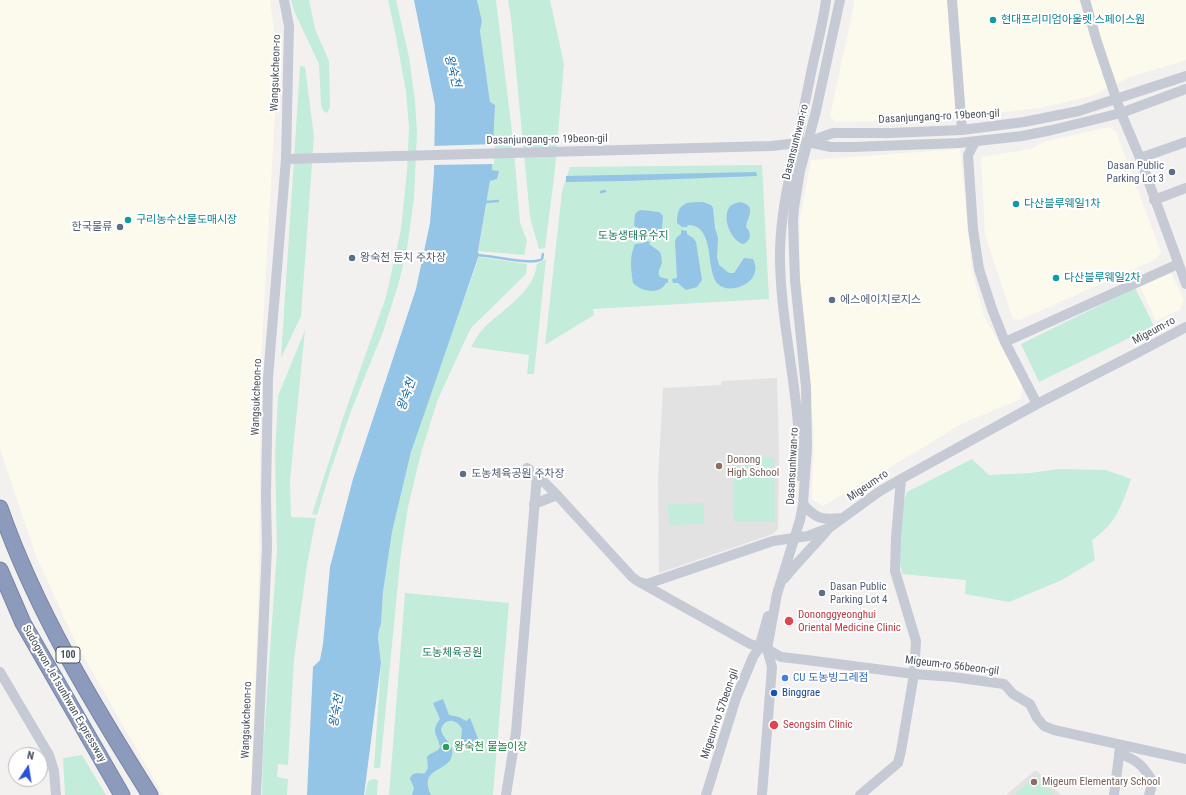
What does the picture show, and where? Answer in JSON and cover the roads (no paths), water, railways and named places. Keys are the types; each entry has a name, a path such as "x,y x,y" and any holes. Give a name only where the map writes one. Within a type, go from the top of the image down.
{"highway":[{"name":"Sudogwon Je1sunhwan Expressway","path":"0,508 10,537 47,617 104,722 150,795"},
{"name":"Sudogwon Je1sunhwan Expressway","path":"0,570 23,623 122,795"}],"street":[{"name":"Wangsukcheon-ro","path":"256,795 266,547 268,378 290,159 290,26 284,0"},
{"name":"Dasansunhwan-ro","path":"794,538 800,440 795,388 783,302 780,250 785,198 826,0"},
{"name":"Dasansunhwan-ro","path":"794,538 803,504 807,448 806,395 795,280 793,221 796,192 840,0"},
{"path":"952,0 962,130"},
{"path":"1085,0 1116,99 1140,158 1154,200 1186,284"},
{"name":"Dasanjungang-ro 19beon-gil","path":"290,159 771,146 808,142 832,133 890,133 995,127 1078,111 1186,76"},
{"name":"Dasanjungang-ro 19beon-gil","path":"808,142 831,147 975,142 1037,133 1121,113 1186,90"},
{"path":"975,142 968,155 973,228 979,269 1005,342 1037,404"},
{"path":"1140,158 1186,142"},
{"path":"959,143 968,155"},
{"path":"1154,200 1186,188"},
{"path":"1005,342 1178,264"},
{"name":"Migeum-ro","path":"641,583 647,584 773,541 808,536 829,528 880,491 901,479 1037,404 1186,327"},
{"name":"Migeum-ro 56beon-gil","path":"527,468 557,494 632,577 750,644 763,648 781,657 1004,684 1013,694 1030,704 1036,718 1044,726 1120,749 1186,759"},
{"path":"506,795 516,732 537,476"},
{"path":"860,795 898,762 914,674 916,640 895,572 901,479"},
{"path":"534,504 557,494"},
{"path":"803,504 809,511 825,520 843,518"},
{"path":"778,589 794,566 829,528"},
{"path":"762,795 772,667 763,648 778,589 794,538"},
{"name":"Migeum-ro 57beon-gil","path":"706,795 736,698 753,657 763,648"},
{"path":"0,672 50,755 54,771 56,795"},
{"path":"1114,795 1120,749 1137,761 1153,782 1149,795"}],"water":[{"name":"왕숙천","path":"414,0 477,0 482,21 480,31 490,102 495,105 492,170 499,171 497,179 490,181 478,251 479,255 411,452 392,532 378,638 381,663 364,795 307,795 313,667 320,660 323,644 330,567 353,479 416,289 430,223 434,173 435,105"},
{"path":"756,172 757,176 566,182 566,176"},
{"path":"691,202 703,202 711,205 713,208 715,228 718,238 717,257 719,265 729,273 734,273 744,258 753,259 755,267 754,274 744,285 730,288 723,287 718,284 714,278 709,250 703,232 697,227 688,225 687,227 682,227 677,223 677,216 683,205"},
{"path":"740,202 749,206 750,209 746,227 750,236 744,244 735,239 727,223 727,212 730,207"},
{"path":"641,210 659,212 663,216 662,228 650,238 646,237 647,232 634,226 635,214"},
{"path":"681,230 687,231 687,234 696,242 702,280 697,287 686,290 678,283 673,283 672,279 677,278 675,242 676,238 681,234"},
{"path":"645,240 650,242 649,244 660,252 662,263 659,270 659,275 660,277 668,279 668,283 666,283 659,290 655,291 645,290 633,283 631,264 633,249 635,244 644,243"},
{"name":"왕숙천 물놀이장","path":"443,699 449,715 459,717 466,721 470,718 479,741 460,749 462,729 454,721 445,723 441,730 452,748 450,761 431,774 428,779 428,786 431,795 412,795 414,788 410,779 411,776 414,774 425,773 428,768 427,757 440,747 435,730 440,719 433,703"}],"waterway":[{"path":"601,192 605,191"},
{"path":"485,202 498,201"},
{"path":"476,255 521,261 537,261 542,259 543,254"}],"place":[{"name":"현대프리미엄아울렛 스페이스원","path":"993,20"},
{"name":"Dasan Public Parking Lot 3","path":"1172,172"},
{"name":"다산블루웨일1차","path":"1016,204"},
{"name":"구리농수산물도매시장","path":"128,220"},
{"name":"한국물류","path":"120,227"},
{"name":"왕숙천 둔치 주차장","path":"352,258"},
{"name":"다산블루웨일2차","path":"1056,278"},
{"name":"에스에이치로지스","path":"832,300"},
{"name":"Donong High School","path":"719,466"},
{"name":"도농체육공원 주차장","path":"463,474"},
{"name":"Dasan Public Parking Lot 4","path":"822,593"},
{"name":"Dononggyeonghui Oriental Medicine Clinic","path":"789,621"},
{"name":"CU 도농빙그레점","path":"785,678"},
{"name":"Binggrae","path":"774,693"},
{"name":"Seongsim Clinic","path":"774,725"},
{"name":"왕숙천 물놀이장","path":"446,747"},
{"name":"Migeum Elementary School","path":"1034,782"}],"park label":[{"name":"도농생태유수지","path":"633,236"},
{"name":"도농체육공원","path":"452,653"}]}
